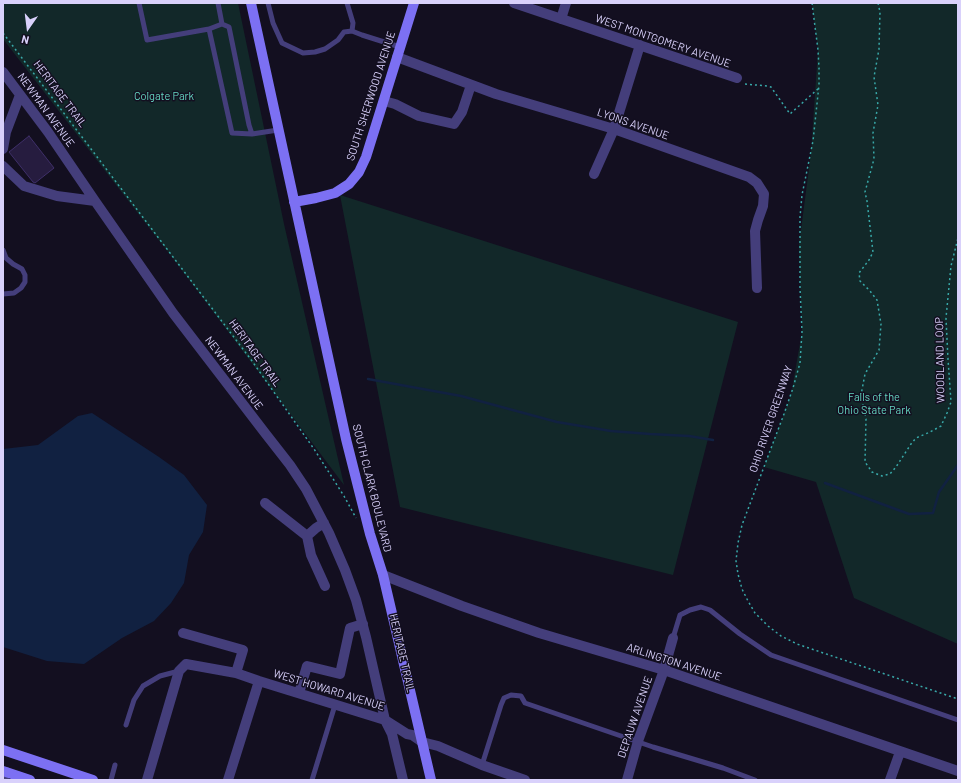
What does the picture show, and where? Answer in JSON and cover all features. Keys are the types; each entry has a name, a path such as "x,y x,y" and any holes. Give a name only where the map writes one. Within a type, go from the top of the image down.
{"street":[{"name":"SOUTH CLARK BOULEVARD","path":"251,3 346,439 370,534 383,575 431,780"},
{"name":"SOUTH SHERWOOD AVENUE","path":"294,202 335,193 349,184 358,172 366,157 414,3"},
{"name":"WEST MONTGOMERY AVENUE","path":"514,3 737,78"},
{"path":"561,19 566,3"},
{"path":"594,174 614,129 640,45"},
{"name":"LYONS AVENUE","path":"397,57 496,94 614,129 749,177 757,184 764,194 763,206 755,231 757,288"},
{"name":"NEWMAN AVENUE","path":"3,72 48,132 173,313 290,465 306,490 324,523 345,570 356,600 385,720"},
{"path":"384,101 396,104 418,116 454,124 462,112 472,85"},
{"path":"3,149 6,132 20,95"},
{"path":"3,166 24,186 57,196 95,201"},
{"path":"265,504 306,536 311,555 325,586"},
{"path":"306,536 324,523"},
{"name":"ARLINGTON AVENUE","path":"383,575 462,606 539,633 664,670 958,771"},
{"path":"299,693 307,666 340,674 350,628 363,624"},
{"path":"183,633 242,650 236,673"},
{"name":"DEPAUW AVENUE","path":"627,780 638,741 664,670 673,638"},
{"path":"147,780 182,668"},
{"name":"WEST HOWARD AVENUE","path":"182,668 236,673 385,720 422,742 438,746 482,765 526,780"},
{"path":"228,780 259,681"},
{"path":"385,720 392,734 403,780"},
{"path":"3,750 94,780"},
{"path":"890,780 900,752"},
{"path":"4,774 30,780"}],"lane":[{"path":"139,3 147,40 209,29 222,24 229,27 249,126 252,134"},
{"path":"218,3 222,24"},
{"path":"268,3 273,23 282,43 303,53 325,49 338,40 344,32 352,30 362,35 400,47"},
{"path":"347,3 353,23 352,30"},
{"path":"209,29 232,133 252,134 278,130"},
{"path":"3,250 6,258 22,269 25,275 25,282 21,288 14,293 3,294"},
{"path":"673,638 680,616 690,610 701,607 710,610 740,634 771,655 958,720"},
{"path":"126,725 134,700 143,686 160,676 182,668"},
{"path":"482,765 504,698 512,695 521,696 525,703 723,768 755,780"},
{"path":"312,780 335,705"},
{"path":"110,780 115,765"}],"path":[{"name":"OHIO RIVER GREENWAY","path":"812,3 819,62 819,88 813,141 802,196 800,217 800,288 802,332 800,363 784,414 742,525 736,561 738,574 742,589 755,612 768,626 781,636 797,644 958,699"},
{"name":"WOODLAND LOOP","path":"878,3 880,12 879,48 874,77 878,105 873,133 874,159 865,192 873,252 859,273 860,281 877,300 881,324 878,350 865,374 861,395 866,419 865,462 872,472 882,476 890,474 910,444 916,438 940,426 951,402 946,318 952,266 958,238"},
{"name":"HERITAGE TRAIL","path":"3,33 252,361 314,449 357,519"},
{"path":"737,78 743,84 771,87 790,114 819,88"}],"green space":[{"name":"Colgate Park","path":"3,3 238,3 284,224 344,485 168,252 3,39"},
{"name":"Falls of the Ohio State Park","path":"812,3 958,3 958,644 854,598 816,482 764,467 791,395 802,332 799,245 811,153 818,50"},
{"path":"340,195 738,322 673,575 400,507"}],"water":[{"path":"92,413 184,475 207,505 203,532 189,555 184,583 171,603 154,621 122,638 84,664 47,661 3,647 3,449 38,445 78,416"}],"building":[{"path":"29,136 54,168 35,183 9,152"}],"waterway":[{"path":"368,379 461,396 557,422 611,431 689,436 713,440"},
{"path":"825,483 909,514 933,513 939,492 958,465"}]}
